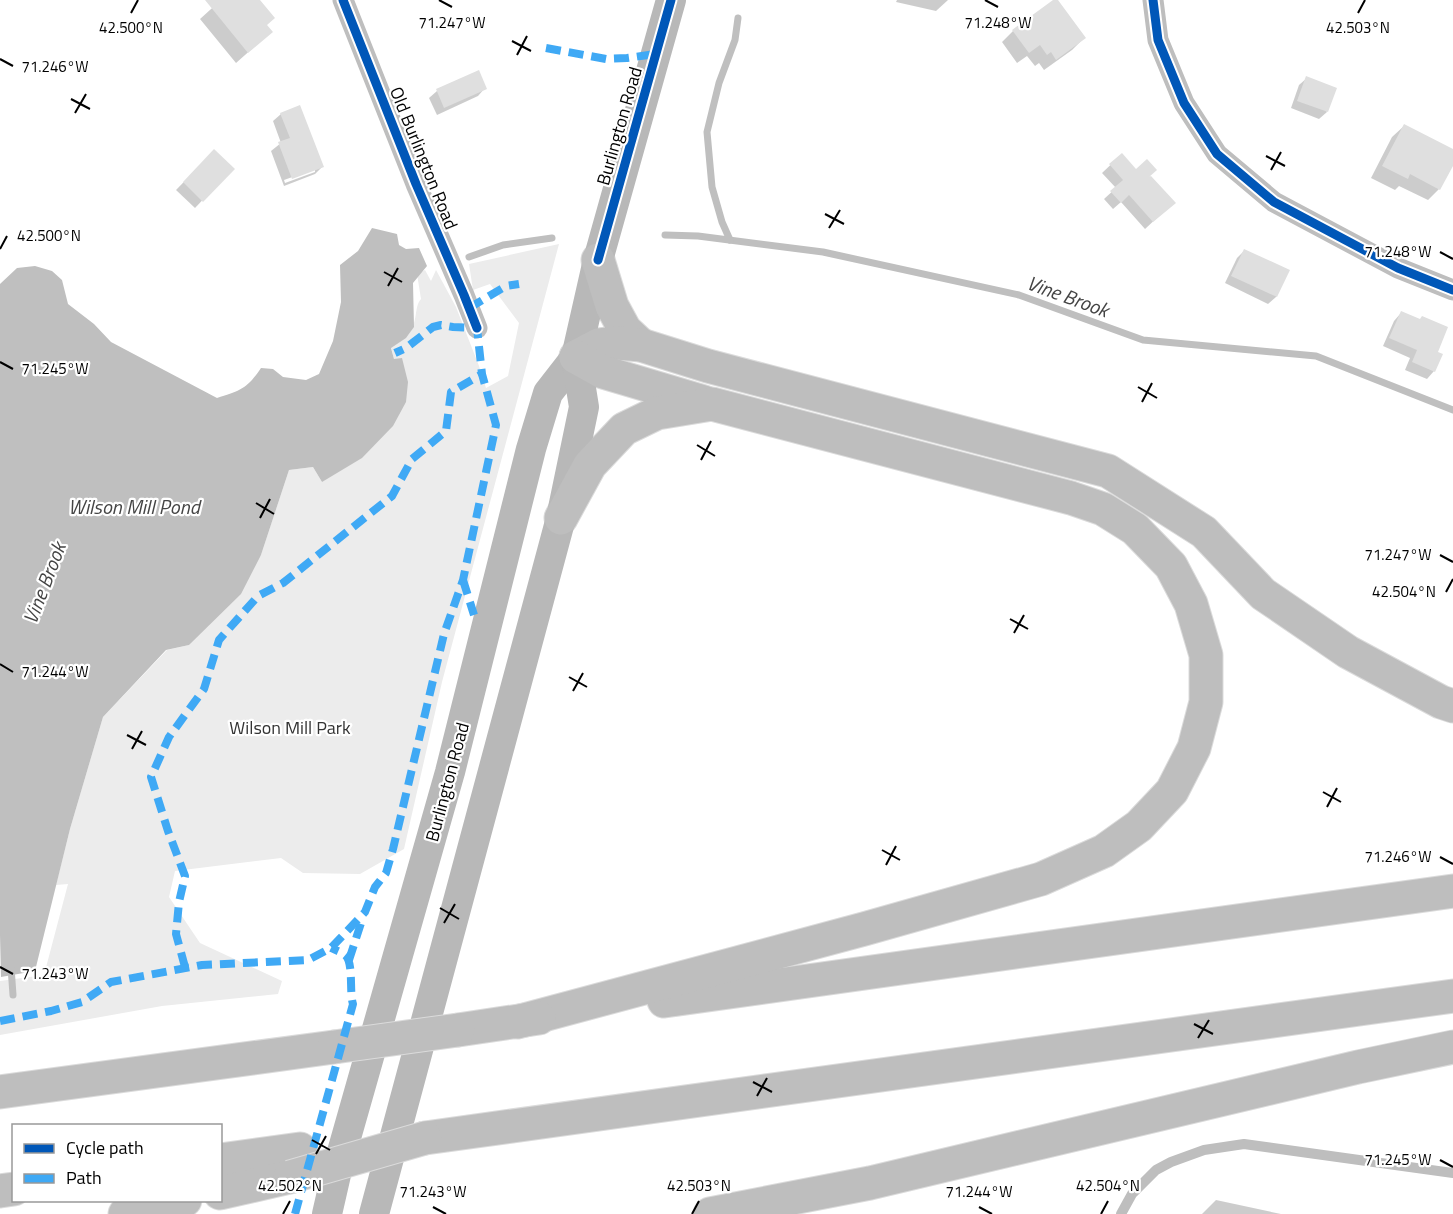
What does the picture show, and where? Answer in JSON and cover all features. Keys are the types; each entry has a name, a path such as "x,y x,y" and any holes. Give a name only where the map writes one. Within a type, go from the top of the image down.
{"highway":[{"path":"598,260 612,306 625,330 641,345"},
{"path":"576,357 599,345 617,343 641,345 708,366 1108,471 1204,532 1263,594 1348,652 1453,706"},
{"path":"517,1022 864,930 1041,879 1104,851 1139,826 1172,791 1194,748 1206,702 1206,655 1191,604 1171,566 1135,529 1103,509 1071,498 712,404 603,372 576,357"},
{"path":"561,518 590,465 624,429 657,413 712,404"},
{"path":"0,1092 1453,891"},
{"path":"222,1192 295,1163 425,1138 1453,996"},
{"path":"710,1214 870,1184 1358,1067 1453,1047"},
{"path":"222,1160 295,1163"},
{"path":"811,1214 821,1211 870,1184"},
{"path":"125,1214 176,1202"}],"main road":[{"name":"Burlington Road","path":"374,1214 561,518 584,407 576,357 598,260 671,0"},
{"name":"Burlington Road","path":"327,1214 351,1120 450,772 531,450 548,393 576,357"}],"street":[{"name":"Old Burlington Road","path":"343,0 416,184 477,328"},
{"path":"1153,0 1158,40 1179,92 1217,154 1274,202 1398,268 1453,290"}],"lane":[{"path":"1121,1214 1132,1194 1156,1170 1204,1150 1244,1144 1453,1173"}],"green space":[{"name":"Wilson Mill Park","path":"559,244 442,682 404,849 360,874 303,873 281,858 175,871 169,897 200,943 282,981 278,994 162,1006 0,1035 0,981 44,975 68,884 56,885 103,717 167,650 189,645 261,555 289,470 313,467 322,482 394,359 391,347 406,337 411,330 421,299 417,274 425,270 431,281 436,270 456,307 486,388 508,376 519,323 490,284 473,290 469,264"}],"water":[{"name":"Wilson Mill Pond","path":"372,228 397,234 399,245 406,249 419,248 427,266 413,283 414,327 406,338 391,348 394,359 402,358 408,382 406,402 393,426 362,458 322,482 313,467 289,470 261,555 241,594 189,645 166,650 103,717 70,829 35,971 1,977 0,284 17,268 35,266 52,271 62,280 68,304 94,324 111,342 217,398 242,388 261,368 273,369 283,377 306,380 319,374 333,341 341,302 340,265 358,251"}],"building":[{"path":"205,0 260,0 275,18 267,25 273,32 248,53"},
{"path":"1053,0 1058,0 1086,38 1056,60 1051,52 1047,55 1040,45 1029,53 1012,30"},
{"path":"479,70 487,89 444,108 436,89"},
{"path":"1306,76 1337,88 1328,112 1297,101"},
{"path":"300,105 324,167 292,179 278,142 290,138 280,113"},
{"path":"1404,124 1453,149 1453,166 1440,190 1410,174 1408,179 1382,166"},
{"path":"214,149 235,169 203,202 183,182"},
{"path":"1122,153 1136,169 1147,159 1157,170 1149,177 1151,176 1176,203 1153,222 1129,195 1121,203 1110,191 1123,180 1109,164"},
{"path":"1244,249 1290,270 1277,297 1231,276"},
{"path":"1401,311 1420,319 1422,316 1448,327 1438,352 1443,354 1435,372 1412,362 1417,350 1389,338"}],"waterway":[{"path":"730,240 712,187 707,132 719,83 735,40 738,18"},
{"name":"Vine Brook","path":"665,235 698,236 823,252 1019,295 1143,340 1316,356 1453,410"},
{"name":"Vine Brook","path":"469,257 503,245 552,238"},
{"name":"Vine Brook","path":"11,967 13,995"}],"marked path":[{"path":"546,48 606,59 656,54"},
{"path":"469,308 506,286 519,284"},
{"path":"0,1021 82,1002 111,982 202,965 308,960 331,948 365,912 375,887 386,873 393,849 444,634 463,580 496,425 482,374 477,328 441,325 433,327 406,348 395,353"},
{"path":"185,967 176,934 179,902 185,876 151,777 169,737 204,689 219,640 258,596 283,583 392,496 412,459 446,431 451,392 482,374"},
{"path":"463,580 474,615"},
{"path":"349,960 363,917"},
{"path":"295,1214 353,1004 348,959 331,948"}],"cycle path":[{"path":"343,0 416,184 477,328"},
{"path":"598,260 671,0"},
{"path":"1153,0 1158,40 1184,103 1217,154 1274,202 1398,268 1453,290"}]}
